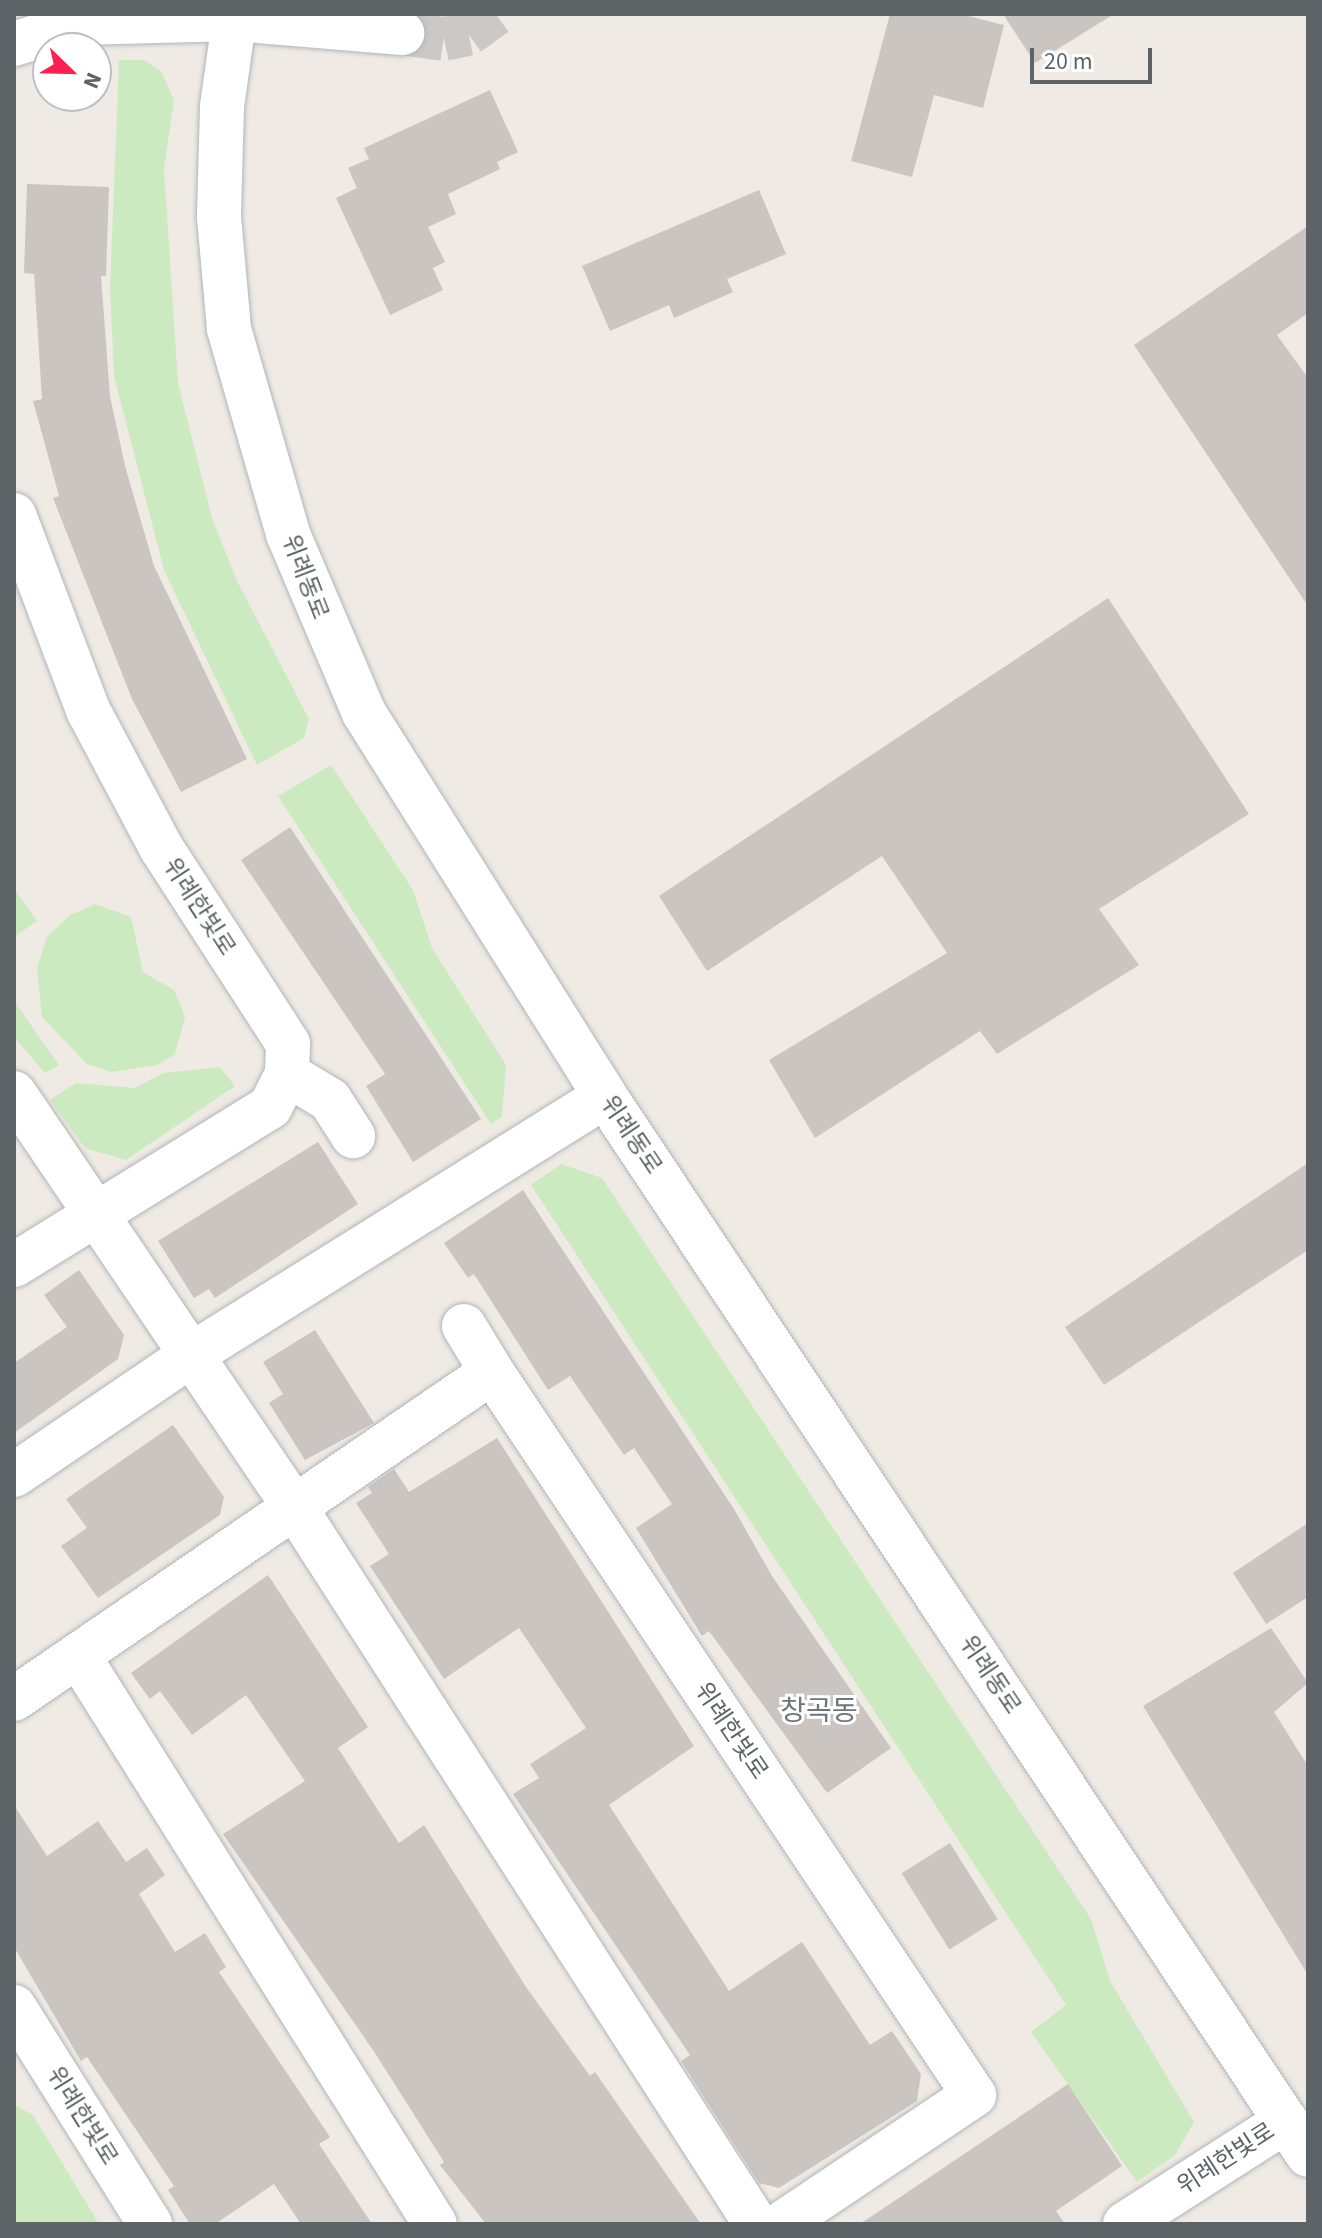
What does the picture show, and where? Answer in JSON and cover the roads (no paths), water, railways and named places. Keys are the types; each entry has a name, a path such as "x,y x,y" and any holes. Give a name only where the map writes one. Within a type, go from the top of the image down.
{"street":[{"path":"14,44 80,23 235,17 402,33"},
{"name":"위례동로","path":"235,17 222,107 219,217 229,329 288,534 364,713 605,1096 1297,2138"},
{"name":"위례한빛로","path":"14,515 88,710 162,849 288,1044 287,1074"},
{"path":"14,1265 270,1107 287,1074 330,1100 353,1136"},
{"path":"14,1093 292,1503 756,2224"},
{"path":"14,1475 191,1355 605,1096"},
{"path":"14,1699 79,1657 292,1503 492,1372 464,1326"},
{"name":"위례한빛로","path":"492,1372 974,2095 781,2224"},
{"path":"79,1657 435,2224"},
{"name":"위례한빛로","path":"14,2007 150,2224"},
{"name":"위례한빛로","path":"1125,2224 1297,2138"}],"tunnel":[{"path":"402,33 444,39 468,34 496,14"}],"district":[{"name":"창곡동","path":"819,1711"}]}
